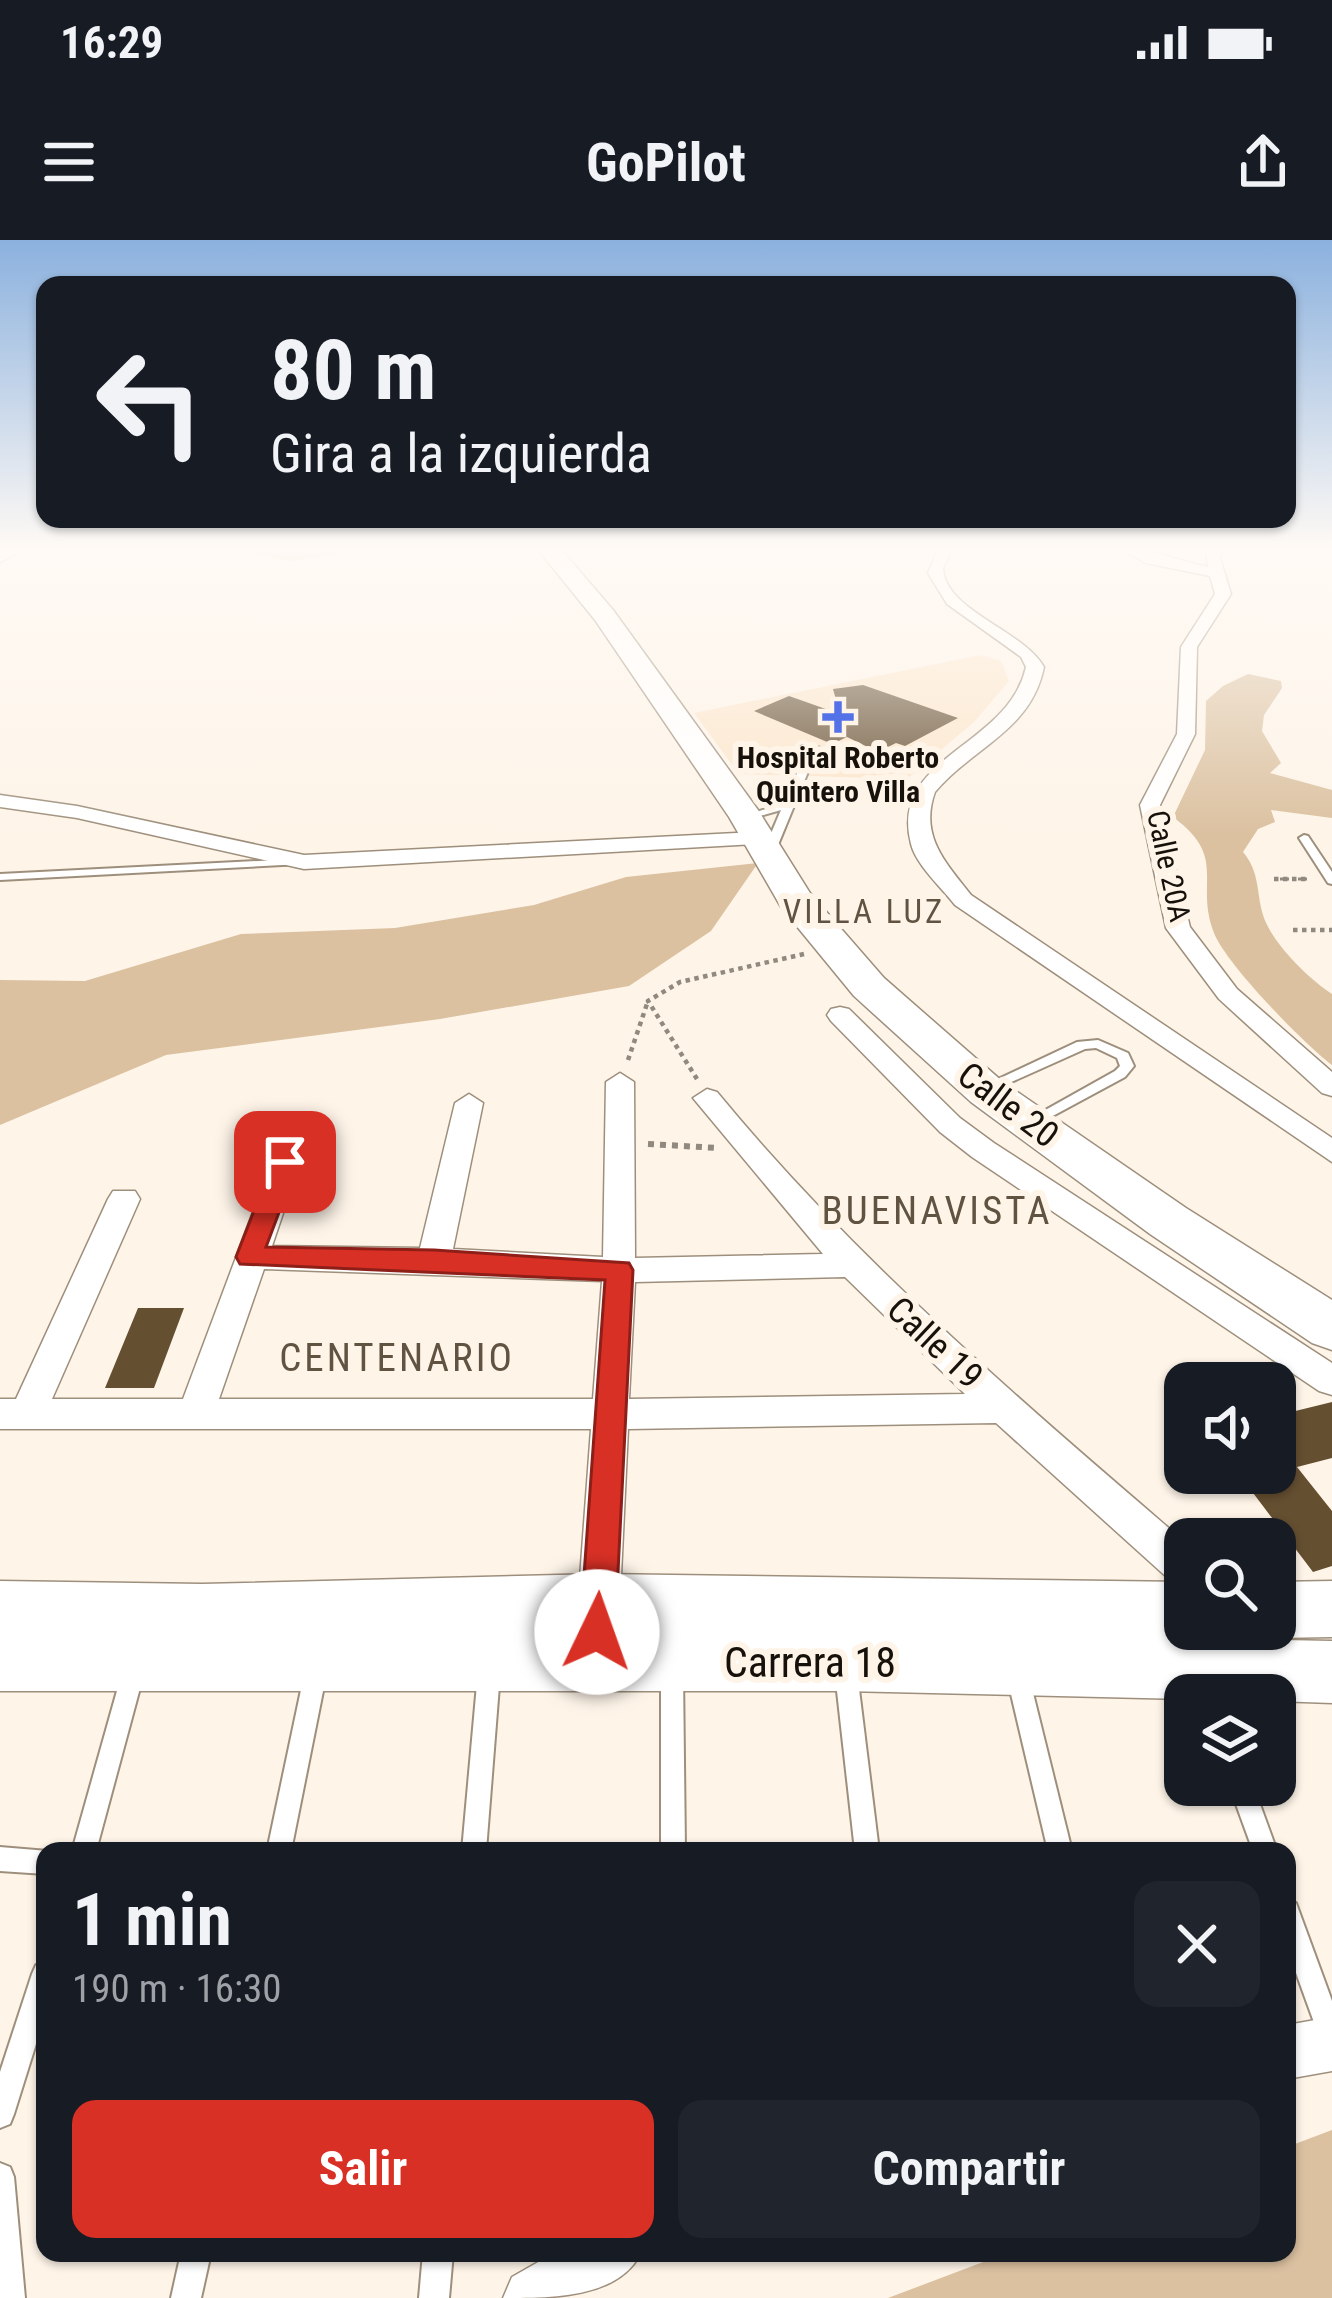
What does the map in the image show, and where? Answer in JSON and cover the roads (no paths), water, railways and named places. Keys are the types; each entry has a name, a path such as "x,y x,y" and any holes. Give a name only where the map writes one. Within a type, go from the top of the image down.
{"main road":[{"name":"Calle 20","path":"625,643 765,829 830,944 922,1037 1030,1123 1332,1328"},
{"name":"Carrera 18","path":"0,1609 202,1613 1198,1658 1332,1672"},
{"path":"1296,1610 1332,1610"},
{"name":"Carrera 18","path":"0,1661 490,1663 597,1632 672,1661 1015,1664 1198,1658"}],"street":[{"path":"1013,643 1028,654 1035,668 1024,704 1008,724 925,791 919,825 932,864 983,915 1332,1152"},
{"name":"Calle 20A","path":"1192,643 1186,734 1150,805 1178,928 1228,994 1332,1087"},
{"path":"0,801 40,805 253,855 304,862 765,829"},
{"path":"841,1015 950,1124 983,1150 1332,1381"},
{"path":"597,1632 619,1270 620,1082"},
{"name":"Calle 19","path":"706,1097 746,1150 851,1265 1164,1549"},
{"path":"434,1260 469,1103"},
{"path":"197,1411 285,1162"},
{"path":"124,1199 14,1414 1006,1408"},
{"path":"249,1257 619,1270 851,1265"},
{"path":"1296,2050 1332,2041"},
{"path":"533,2298 596,2262"}],"lane":[{"path":"765,829 806,764"},
{"path":"1304,838 1332,880"},
{"path":"0,878 304,862"},
{"path":"984,1089 1082,1045 1098,1044 1124,1056 1127,1066 1120,1074 1030,1123"},
{"path":"844,1660 866,1842"},
{"path":"672,1661 673,1842"},
{"path":"475,1842 490,1663"},
{"path":"87,1842 136,1664"},
{"path":"281,1842 317,1664"},
{"path":"1015,1664 1058,1842"},
{"path":"1249,1806 1262,1842"},
{"path":"0,1859 36,1861"},
{"path":"1296,1938 1332,2041"},
{"path":"0,2114 36,2002"},
{"path":"0,2177 10,2298"},
{"path":"186,2298 194,2262"},
{"path":"434,2298 437,2262"}],"place":[{"name":"Hospital Roberto Quintero Villa","path":"838,717"}],"district":[{"name":"VILLA LUZ","path":"864,911"},
{"name":"BUENAVISTA","path":"937,1211"},
{"name":"CENTENARIO","path":"397,1358"}]}
